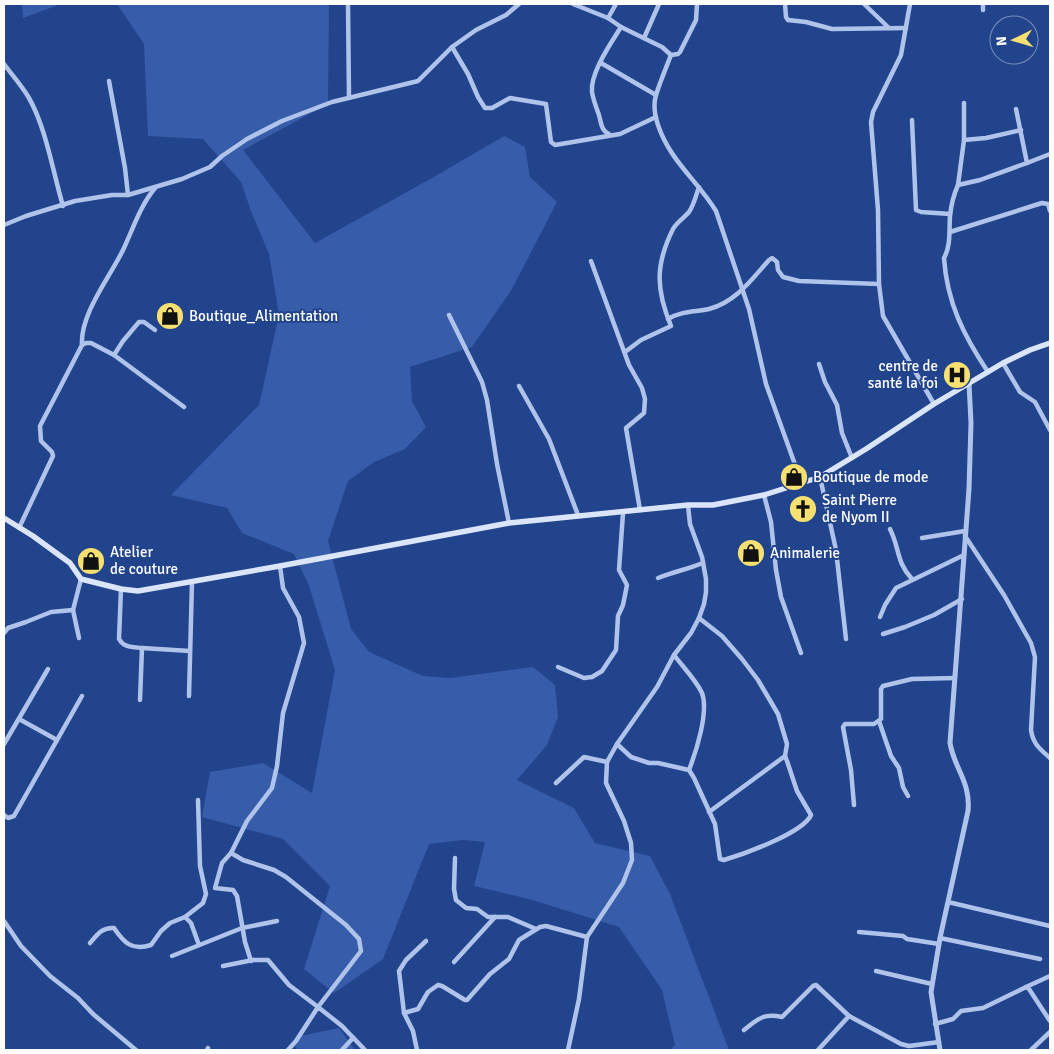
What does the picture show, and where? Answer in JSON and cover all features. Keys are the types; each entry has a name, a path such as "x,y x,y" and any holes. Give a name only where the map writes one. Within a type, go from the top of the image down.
{"main road":[{"path":"4,518 70,563 81,579 121,589 138,591 510,523 688,505 713,505 764,495 820,477 934,404 1003,363 1050,343"}],"street":[{"path":"348,4 349,98"},
{"path":"4,225 26,216 75,202 155,188 210,167 247,138 282,121 332,102 418,80 452,47 476,30 506,15 519,4"},
{"path":"573,4 608,18 621,27 662,47 674,56 680,52 696,20 697,4"},
{"path":"608,18 616,4"},
{"path":"644,38 659,4"},
{"path":"785,4 786,17 790,21 806,22 832,29 906,28"},
{"path":"864,4 890,28"},
{"path":"910,4 901,55 873,112 871,122 878,210 879,284 885,321 934,404"},
{"path":"983,4 984,10"},
{"path":"609,134 602,128 592,93 593,82 621,27"},
{"path":"452,47 468,74 478,97 486,108 492,108 510,98 544,102 548,106 551,142 555,145 609,134 620,134 656,117"},
{"path":"671,55 656,95 656,117 667,147 675,160 699,186 716,211 742,290 750,308 766,384 802,484"},
{"path":"601,63 656,95"},
{"path":"4,64 35,110 44,134 63,206"},
{"path":"109,81 128,194"},
{"path":"964,103 964,140 958,185 950,214 950,232 944,261 951,304 988,372"},
{"path":"1016,109 1027,162"},
{"path":"912,120 916,210 950,214"},
{"path":"964,140 986,138 1021,130"},
{"path":"958,185 980,180 1050,154"},
{"path":"624,352 641,340 671,326 665,312 658,281 663,256 674,229 688,212 699,186"},
{"path":"82,345 81,338 86,320 122,251 144,203 155,188"},
{"path":"950,232 1042,203 1048,204 1050,211"},
{"path":"668,319 678,314 715,307 742,290 772,258 777,262 778,270 783,277 799,280 879,284"},
{"path":"590,261 629,365 642,388 645,399 644,413 626,428 640,510"},
{"path":"449,316 482,382 510,523"},
{"path":"114,355 138,322 144,322 155,330"},
{"path":"19,528 53,456 52,452 41,441 40,426 82,345 86,342 114,355 184,407"},
{"path":"1003,363 1020,392 1036,402 1050,430"},
{"path":"819,364 824,382 837,404 842,433 852,458"},
{"path":"940,1050 931,992 939,941 969,801 968,793 953,756 950,743 962,599 970,454 969,383"},
{"path":"519,386 549,439 578,515"},
{"path":"820,477 836,550 846,638"},
{"path":"764,495 771,522 781,597 801,653"},
{"path":"568,1050 579,999 587,937 623,883 632,860 631,843 624,821 608,788 606,778 608,762 617,744 657,687 674,655 691,634 699,618 706,592 703,563 690,524 688,505"},
{"path":"558,667 584,678 592,677 602,671 616,650 618,616 623,606 627,585 619,570 623,513"},
{"path":"890,529 896,543 899,561 912,579"},
{"path":"922,538 965,534"},
{"path":"965,534 1004,595 1031,643 1035,658 1032,740 1050,758"},
{"path":"880,618 883,607 896,588 964,555"},
{"path":"658,578 703,563"},
{"path":"251,960 242,928 237,896 233,890 215,888 222,863 231,853 247,821 272,788 277,766 283,713 304,643 299,618 283,588 280,566"},
{"path":"79,638 73,610 81,579"},
{"path":"188,696 192,582"},
{"path":"121,589 120,639 122,644 127,647 190,651"},
{"path":"883,634 934,615 962,599"},
{"path":"4,633 8,628 51,612 73,610"},
{"path":"617,744 632,757 649,763 658,762 688,770 694,778 715,824 719,857 722,860 767,844 808,821 811,815 796,792 785,756 787,744 780,718 758,680 722,636 699,618"},
{"path":"140,700 142,648"},
{"path":"674,655 700,689 704,702 698,748 688,770"},
{"path":"4,744 48,669"},
{"path":"854,805 844,725 846,723 874,724 878,721 881,716 881,689 883,686 912,679 955,678"},
{"path":"4,815 8,818 14,816 82,696"},
{"path":"19,719 57,740"},
{"path":"878,721 899,768 902,787 908,796"},
{"path":"709,812 785,756"},
{"path":"556,783 584,757 608,762"},
{"path":"90,943 102,930 114,928 119,936 132,947 143,948 151,946 160,931 170,923 185,917 203,903 206,894 200,866 198,800"},
{"path":"231,853 243,860 274,870 286,877 346,925 359,939 361,951 288,1050"},
{"path":"455,858 454,889 456,900 466,908 477,909 488,917 508,917 536,929"},
{"path":"948,902 1050,926"},
{"path":"185,917 191,923 199,945"},
{"path":"454,962 496,917"},
{"path":"4,921 21,946 50,976 78,998 136,1050"},
{"path":"172,956 242,928 277,921"},
{"path":"404,1013 418,1009 428,992 438,985 467,1000 490,974 509,959 520,940 536,929 546,926 587,937"},
{"path":"859,932 903,936 907,939 939,941 1040,959"},
{"path":"417,1050 413,1032 404,1013 399,971 406,960 426,941"},
{"path":"223,966 251,960 268,960 289,985 342,1026 365,1050"},
{"path":"876,970 932,984"},
{"path":"935,1024 953,1019 961,1011 983,1008 1050,976"},
{"path":"744,1030 762,1016 782,1017 814,985 818,986 849,1016 901,1044 908,1046 939,1042"},
{"path":"1026,988 1029,989 1050,1021"},
{"path":"818,1050 849,1016"},
{"path":"1031,1050 1050,1032"},
{"path":"342,1050 353,1038"},
{"path":"923,1050 925,1044"}],"shaded area":[{"path":"22,4 61,4 23,18"},
{"path":"117,4 329,4 328,104 243,150 315,243 504,136 525,147 530,177 557,202 512,289 472,347 410,367 412,401 426,427 405,449 374,462 348,481 328,541 351,629 369,652 423,676 451,678 533,667 555,685 558,717 547,745 517,780 574,808 595,843 650,856 670,894 729,1050 670,1050 675,1045 662,990 619,927 529,899 474,886 485,842 463,840 429,844 383,959 334,993 304,969 330,886 283,839 202,817 210,772 263,763 312,793 335,670 309,586 294,554 242,533 227,508 171,495 259,405 279,315 269,254 241,182 203,139 148,136 144,44"},
{"path":"339,1028 355,1050 298,1050 295,1047 300,1036"}],"place":[{"name":"Boutique_Alimentation","path":"170,316"},
{"name":"centre de santé la foi","path":"957,375"},
{"name":"Boutique de mode","path":"794,477"},
{"name":"Saint Pierre de Nyom II","path":"803,509"},
{"name":"Animalerie","path":"751,553"},
{"name":"Atelier de couture","path":"91,561"}]}
